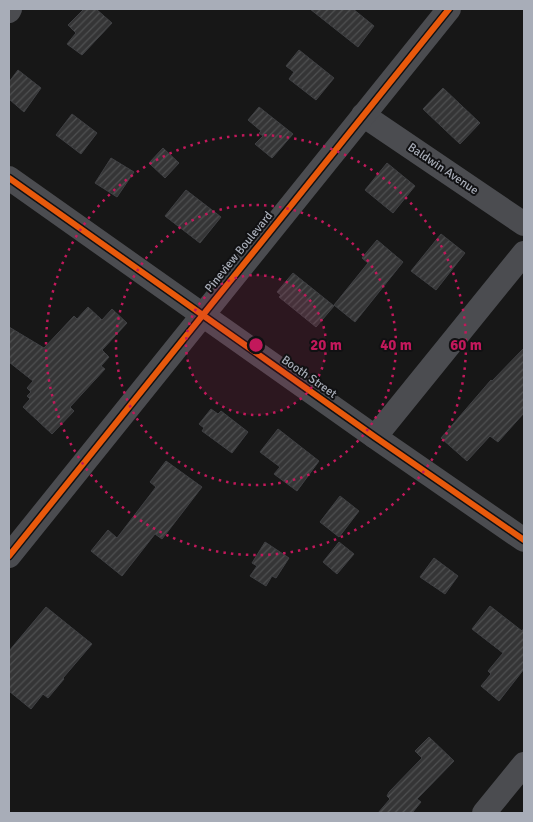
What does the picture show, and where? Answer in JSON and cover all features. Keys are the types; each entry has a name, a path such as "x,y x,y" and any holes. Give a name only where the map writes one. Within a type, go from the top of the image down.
{"street":[{"name":"Pineview Boulevard","path":"9,556 449,9"},
{"name":"Baldwin Avenue","path":"363,115 524,224"},
{"name":"Booth Street","path":"9,178 524,540"},
{"path":"375,437 524,253"},
{"path":"484,813 524,764"}],"building":[{"path":"84,9 96,9 112,23 82,55 67,44 76,33 68,25"},
{"path":"310,9 353,9 374,26 358,47"},
{"path":"299,50 334,78 316,100 289,79 294,72 286,66"},
{"path":"18,70 41,88 24,112 9,99 9,82"},
{"path":"443,88 480,123 460,144 423,109"},
{"path":"259,107 293,134 272,158 255,144 263,136 259,133 261,131 248,120"},
{"path":"72,114 97,133 81,154 56,135"},
{"path":"163,148 179,163 165,178 149,163"},
{"path":"111,158 134,172 117,197 95,183"},
{"path":"387,163 415,186 393,213 365,190"},
{"path":"186,190 221,217 200,243 165,216"},
{"path":"441,234 465,253 436,290 411,271"},
{"path":"377,240 403,262 355,322 334,305 368,263 362,258"},
{"path":"293,273 334,306 316,327 279,297 281,295 277,292"},
{"path":"88,307 102,320 112,309 127,323 102,350 109,357 101,366 105,369 70,407 74,411 52,434 23,407 30,399 27,396 31,392 27,388 33,381 9,362 9,327 44,348 74,316 77,319"},
{"path":"524,348 524,413 498,442 490,436 467,461 441,438 491,380"},
{"path":"211,409 218,414 221,411 248,432 232,453 202,431 204,428 199,424"},
{"path":"278,429 319,461 297,491 274,474 280,467 260,452"},
{"path":"166,461 202,487 162,539 155,534 122,576 91,551 108,530 117,538 156,487 150,482"},
{"path":"340,496 359,511 339,537 320,522"},
{"path":"265,542 289,558 276,578 272,576 266,586 250,576 257,566 252,563"},
{"path":"339,542 354,554 337,574 323,562"},
{"path":"434,558 458,576 445,594 420,577"},
{"path":"490,606 522,631 524,628 524,669 499,701 481,686 491,674 488,671 503,653 472,629"},
{"path":"46,607 92,644 48,698 43,694 31,709 9,691 9,651"},
{"path":"429,737 454,761 417,799 421,802 412,813 378,813 390,799 387,796 389,792 422,758 415,751"}],"cycle path":[{"path":"9,556 449,9"},
{"path":"9,178 524,540"}]}
